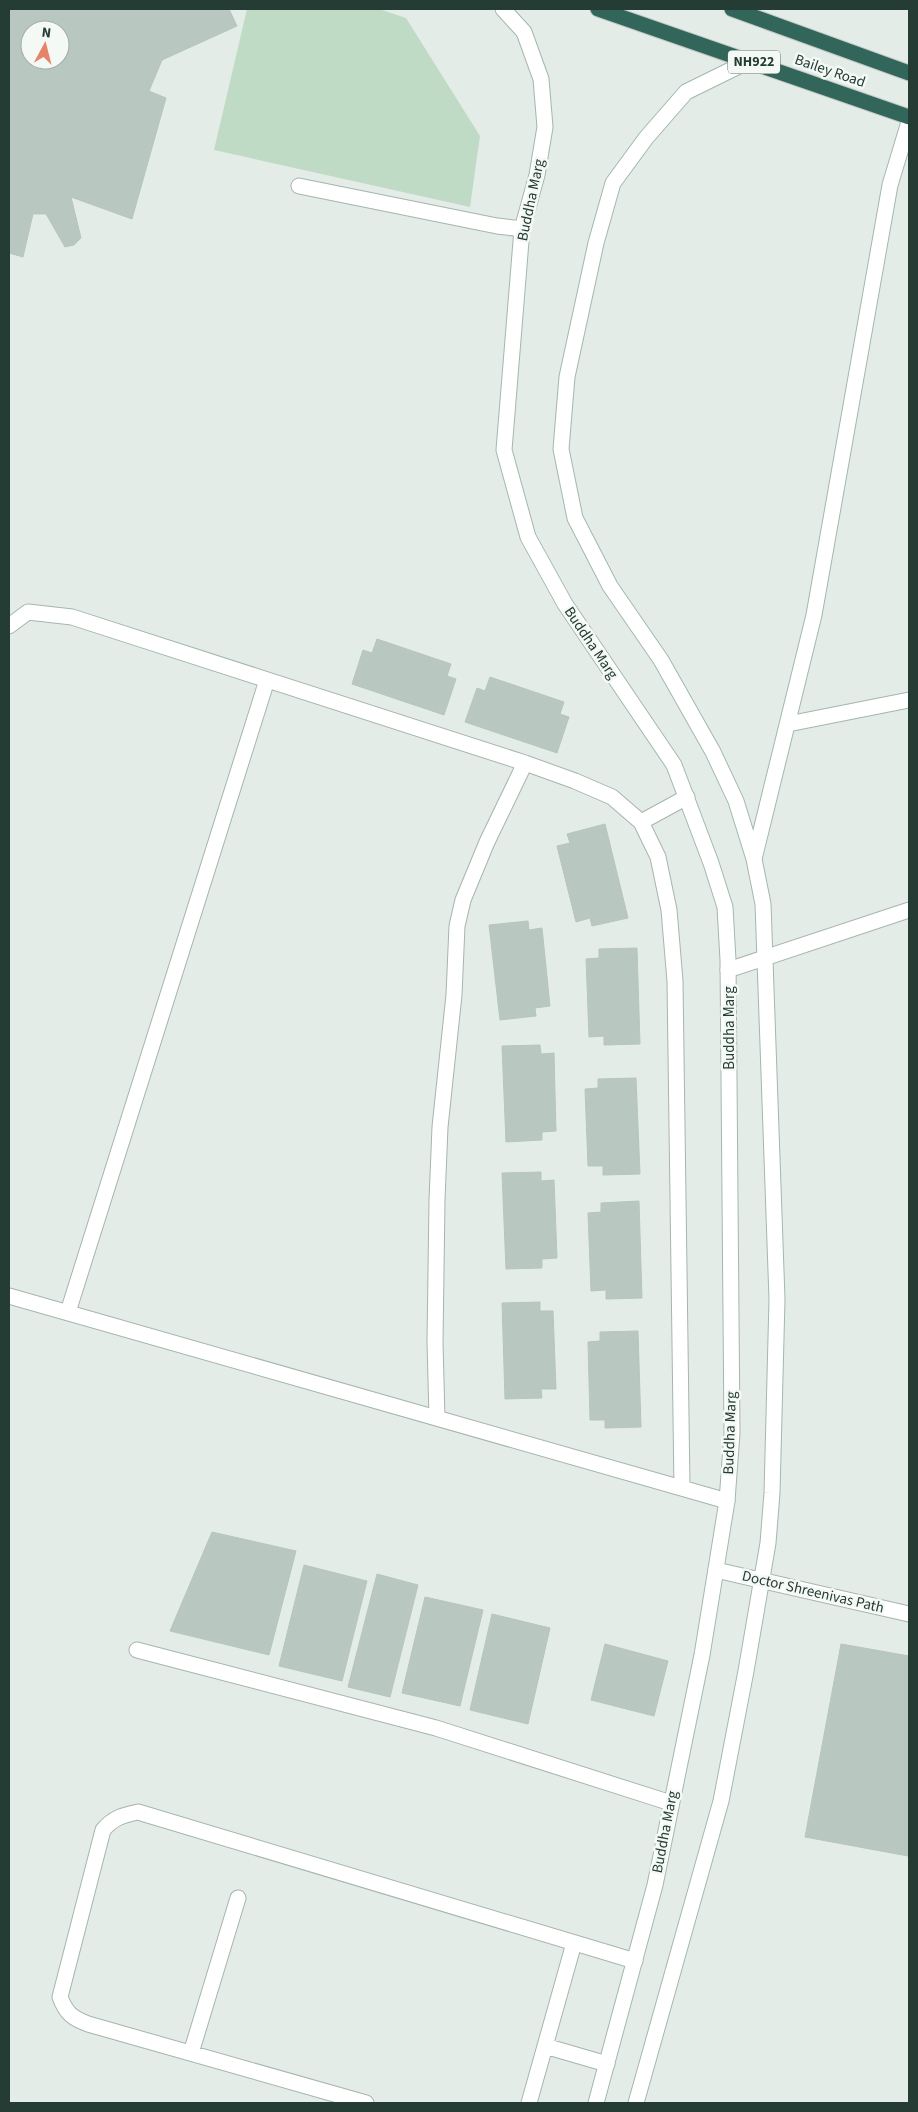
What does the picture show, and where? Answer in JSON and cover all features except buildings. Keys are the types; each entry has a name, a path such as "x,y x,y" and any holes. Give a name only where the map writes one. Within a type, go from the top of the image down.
{"highway":[{"name":"Bailey Road","path":"598,9 909,116"},
{"name":"Bailey Road","path":"732,9 909,73"}],"main road":[{"name":"Buddha Marg","path":"503,9 524,32 541,80 545,128 537,175 522,229 504,450 528,537 565,604 674,765 711,863 725,907 728,970 732,1432 727,1501 702,1655 655,1885 596,2103"},
{"path":"636,2103 721,1801 768,1543 772,1493 777,1299 763,904 754,859 736,801 713,752 661,660 610,586 575,518 561,448 567,377 596,243 613,183 646,138 686,92 749,61"},
{"path":"754,859 814,615 890,185 909,122"},
{"path":"299,186 497,226 522,229"},
{"path":"9,626 28,612 72,617 525,763 575,781 612,797 641,822 658,857 660,866 669,910 675,981 682,1488"},
{"path":"68,1312 266,680"},
{"path":"788,724 909,700"},
{"path":"437,1418 435,1342 437,1200 440,1127 454,995 457,926 463,900 487,842 525,763"},
{"path":"641,822 687,797"},
{"path":"728,970 909,910"},
{"path":"9,1296 727,1501"},
{"name":"Doctor Shreenivas Path","path":"716,1570 909,1614"},
{"path":"137,1650 436,1728 671,1803"},
{"path":"366,2103 73,2018 64,2010 60,1997 104,1830 111,1821 124,1815 138,1812 635,1961"},
{"path":"191,2053 238,1898"},
{"path":"529,2103 574,1943"},
{"path":"545,2046 607,2064"}],"green space":[{"path":"247,9 379,9 406,18 480,136 470,207 214,150"}]}
